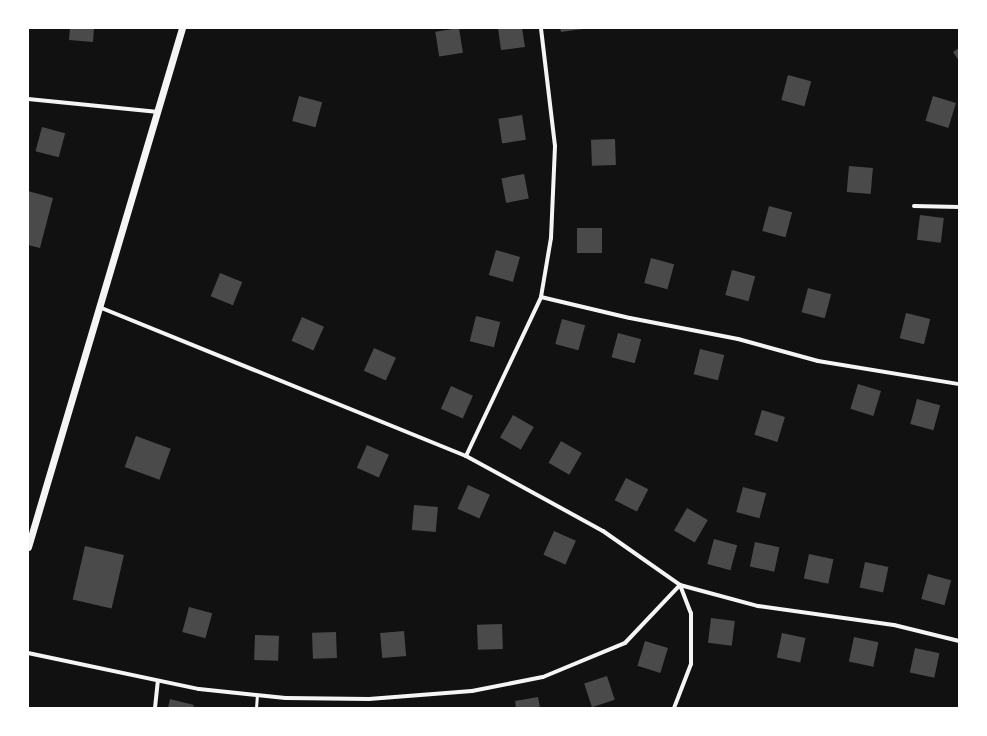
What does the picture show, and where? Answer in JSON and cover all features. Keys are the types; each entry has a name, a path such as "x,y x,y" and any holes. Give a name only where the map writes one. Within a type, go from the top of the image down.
{"street":[{"path":"28,547 98,306 158,112 182,28"},
{"path":"466,456 541,297 550,238 555,146 541,28"},
{"path":"28,99 158,112"},
{"path":"914,206 959,208"},
{"path":"541,297 630,318 738,339 818,361 959,384"},
{"path":"98,306 466,456 603,530 680,585 758,606 894,625 959,641"},
{"path":"28,653 199,689 286,698 369,699 472,691 544,677 625,643 680,585"},
{"path":"674,708 691,664 691,612 680,585"},
{"path":"155,708 158,680"}],"lane":[{"path":"256,708 257,695"}],"building":[{"path":"70,28 94,28 93,42 69,40"},
{"path":"459,28 463,53 439,56 435,32"},
{"path":"498,28 522,28 525,47 501,50"},
{"path":"560,28 583,28 583,29 561,32"},
{"path":"959,48 959,61 953,52"},
{"path":"788,75 811,81 804,106 781,100"},
{"path":"299,96 322,102 315,127 292,121"},
{"path":"933,96 956,103 948,128 925,121"},
{"path":"522,115 526,140 502,143 498,119"},
{"path":"42,127 65,133 59,157 36,151"},
{"path":"615,139 616,165 592,166 591,140"},
{"path":"849,166 873,168 871,194 847,192"},
{"path":"524,174 529,199 506,203 501,178"},
{"path":"28,191 53,198 40,248 28,245"},
{"path":"769,206 792,212 785,237 762,231"},
{"path":"920,215 944,218 941,243 917,240"},
{"path":"577,228 602,228 602,253 577,253"},
{"path":"496,250 520,257 513,282 489,275"},
{"path":"651,258 674,264 667,289 644,283"},
{"path":"732,270 755,276 748,301 725,295"},
{"path":"220,273 242,282 233,305 211,296"},
{"path":"808,288 831,294 825,318 802,312"},
{"path":"906,313 930,319 924,344 900,338"},
{"path":"476,316 500,322 494,347 470,341"},
{"path":"302,317 324,327 313,351 291,341"},
{"path":"562,319 585,325 578,350 555,344"},
{"path":"618,333 641,339 635,363 612,357"},
{"path":"374,348 396,358 386,381 364,371"},
{"path":"700,349 724,355 718,380 694,374"},
{"path":"858,384 881,391 873,416 850,409"},
{"path":"451,386 473,396 463,419 441,409"},
{"path":"917,399 940,405 933,430 910,424"},
{"path":"762,410 785,417 777,442 754,435"},
{"path":"513,415 534,427 521,450 500,438"},
{"path":"136,436 171,449 159,480 125,467"},
{"path":"561,441 582,453 569,475 548,463"},
{"path":"367,445 389,455 379,478 357,468"},
{"path":"626,478 648,489 637,512 615,500"},
{"path":"468,485 490,495 479,519 457,509"},
{"path":"743,487 766,493 759,518 736,512"},
{"path":"414,505 438,507 436,532 412,530"},
{"path":"687,508 708,520 695,543 674,531"},
{"path":"554,531 576,541 565,565 543,555"},
{"path":"714,539 737,545 730,570 707,564"},
{"path":"755,542 779,547 774,572 750,566"},
{"path":"85,546 124,555 112,609 73,600"},
{"path":"809,554 833,559 828,584 804,578"},
{"path":"865,562 888,567 883,592 860,587"},
{"path":"928,574 951,580 944,605 921,599"},
{"path":"189,607 212,613 205,638 182,632"},
{"path":"711,618 735,621 732,646 708,643"},
{"path":"502,624 503,649 478,650 477,625"},
{"path":"404,631 406,656 382,658 380,633"},
{"path":"336,632 337,658 313,659 312,633"},
{"path":"782,633 805,638 800,662 777,657"},
{"path":"255,635 279,636 278,661 254,660"},
{"path":"854,637 878,642 873,667 849,661"},
{"path":"645,641 668,648 660,673 637,666"},
{"path":"915,648 939,653 934,678 910,672"},
{"path":"607,676 615,700 592,707 584,683"},
{"path":"538,697 540,708 516,708 515,701"},
{"path":"170,699 194,705 193,708 168,708"}]}
